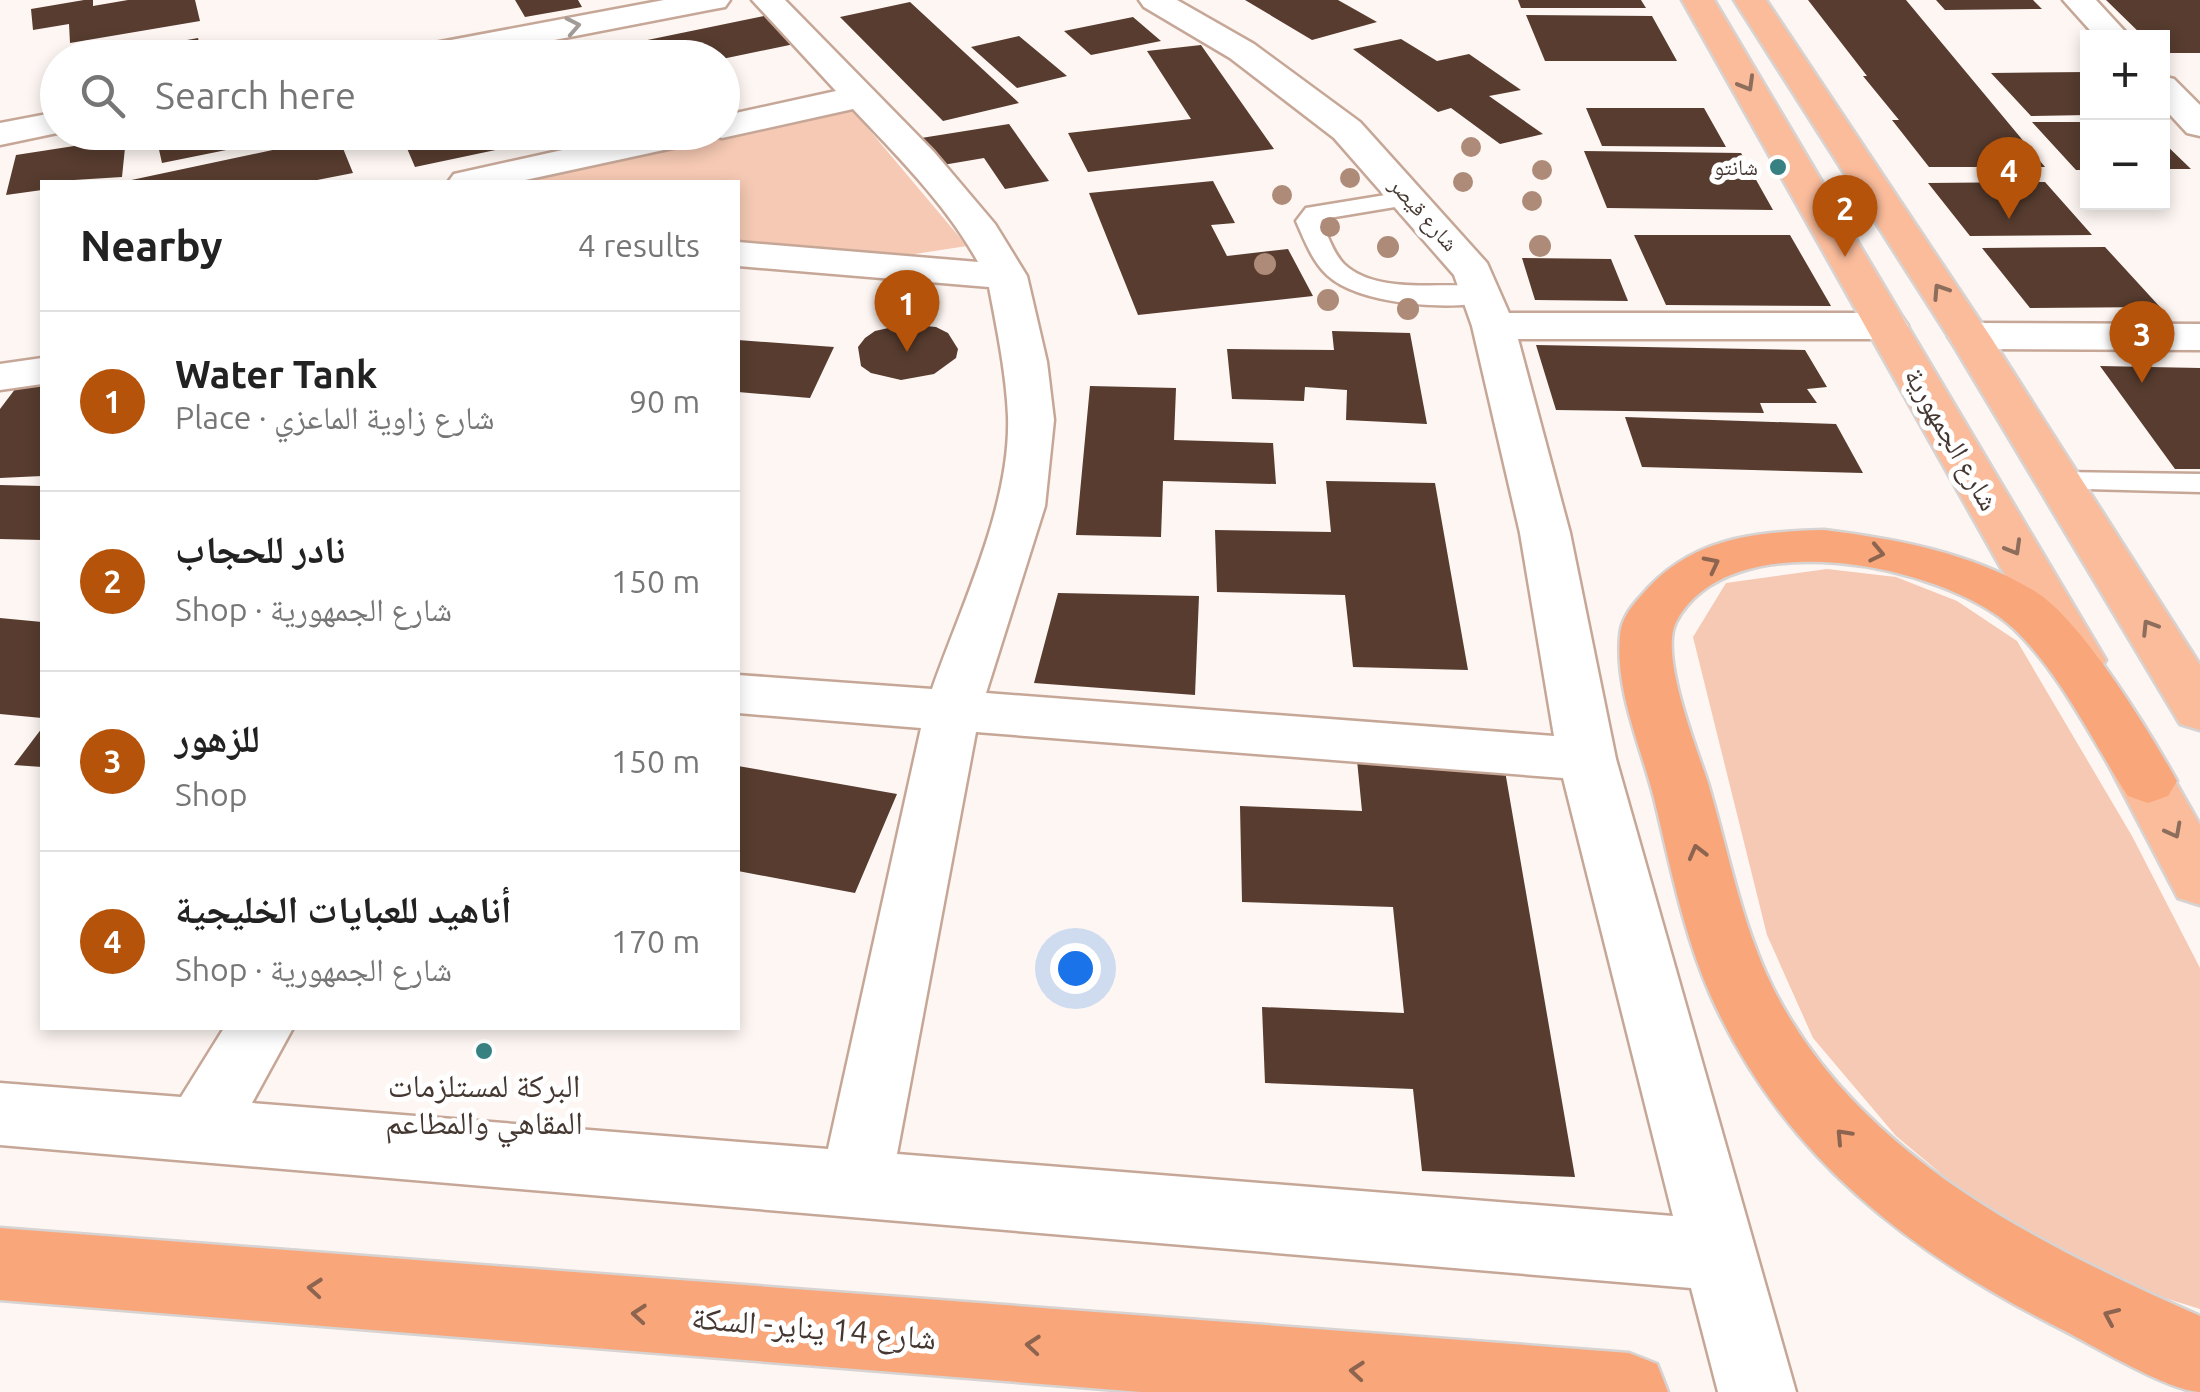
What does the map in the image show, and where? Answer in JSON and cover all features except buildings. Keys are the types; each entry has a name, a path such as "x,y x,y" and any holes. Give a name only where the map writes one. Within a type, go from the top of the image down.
{"highway":[{"path":"2148,781 2051,639 2022,607 1970,580 1912,561 1855,548 1780,547 1717,558 1674,588 1648,622 1647,669 1716,919 1743,995 1791,1080 1861,1154 1954,1230 2074,1300 2200,1356"},
{"name":"شارع 14 يناير- السكة","path":"0,1264 1628,1392"}],"main road":[{"name":"شارع الجمهورية","path":"1698,0 2148,781 2200,881"},
{"path":"1750,0 1970,336 2200,710"}],"street":[{"path":"483,39 714,0"},
{"path":"768,0 962,205 1008,276 1025,362 1031,420 1021,506 952,712 856,1183"},
{"name":"شارع قيصر","path":"1155,0 1242,51 1347,130 1455,247 1473,272 1488,310 1545,534 1586,758 1757,1392"},
{"path":"2079,0 2107,30"},
{"path":"2170,94 2200,124"},
{"path":"740,123 858,98"},
{"path":"0,134 40,126"},
{"path":"547,150 556,163"},
{"path":"476,180 615,150"},
{"path":"740,254 1008,276"},
{"path":"1488,310 1887,326"},
{"path":"1970,336 2200,337"},
{"path":"0,376 40,370"},
{"path":"740,694 1586,758"},
{"path":"200,1128 259,1030"},
{"path":"0,1114 1723,1255"}],"lane":[{"path":"1410,198 1315,213 1308,222 1334,269 1361,286 1488,310"},
{"path":"2059,481 2200,483"}],"shaded area":[{"path":"850,107 967,246 908,255 740,240 740,180 515,180 653,150 740,150 740,131"},
{"path":"1827,569 1896,577 1957,601 2017,641 2132,836 2200,968 2200,1309 2107,1280 1975,1202 1896,1136 1813,1038 1767,935 1693,637 1726,583"}],"place":[{"name":"شانتو","path":"1778,167"},
{"name":"أناهيد للعبايات الخليجية","path":"2009,219"},
{"name":"نادر للحجاب","path":"1845,257"},
{"name":"Water Tank","path":"907,352"},
{"name":"للزهور","path":"2142,383"},
{"name":"البركة لمستلزمات المقاهي والمطاعم","path":"484,1051"}]}
